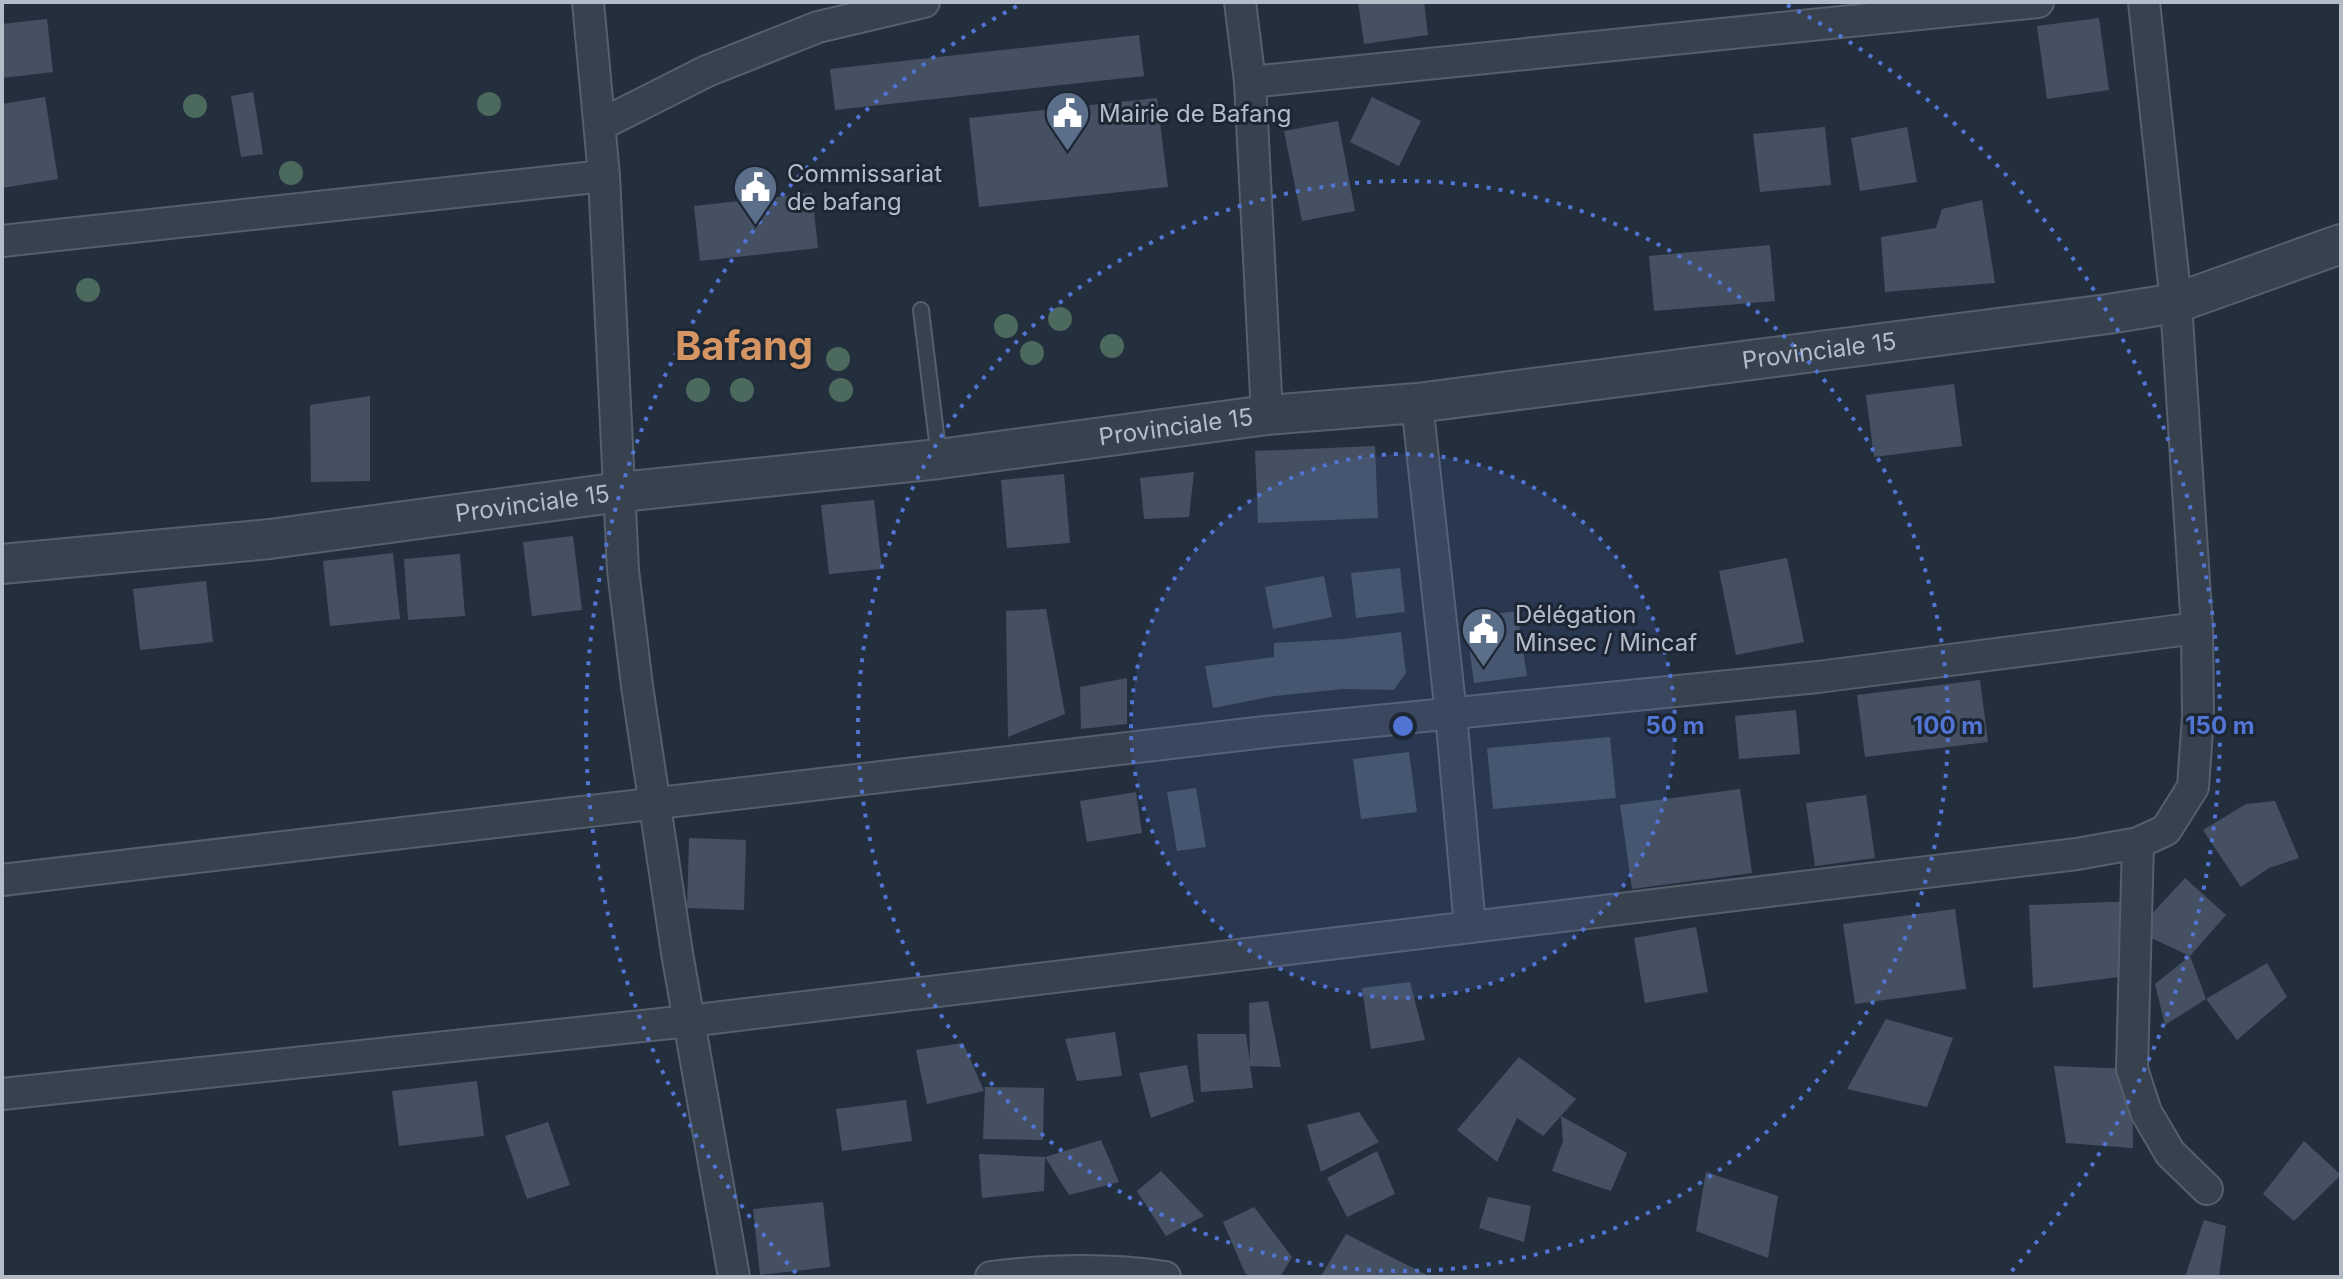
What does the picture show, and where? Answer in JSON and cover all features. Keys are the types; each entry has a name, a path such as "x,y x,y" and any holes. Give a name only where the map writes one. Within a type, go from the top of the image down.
{"street":[{"path":"588,2 604,176 623,570 637,686 689,1021 734,1277"},
{"path":"600,125 707,71 818,27 924,2"},
{"path":"1240,2 1250,82 1267,415"},
{"path":"1250,82 2038,2"},
{"path":"2,1094 689,1021 2077,854 2138,843 2166,830 2193,787 2198,716 2197,628 2176,303 2144,2"},
{"path":"2,241 604,176"},
{"name":"Provinciale 15","path":"2,564 270,539 621,492 939,459 1267,415 1417,403 2176,303 2341,244"},
{"path":"1417,403 1451,714 1470,927"},
{"path":"2,880 1265,732 1818,677 2197,628"},
{"path":"2138,843 2132,1069 2146,1112 2170,1153 2207,1189"},
{"path":"991,1277 1023,1273 1138,1273 1165,1277"}],"lane":[{"path":"921,310 939,459"}],"building":[{"path":"1358,2 1424,2 1428,35 1364,44"},
{"path":"2099,18 2109,90 2047,99 2037,26"},
{"path":"47,19 53,72 2,78 2,24"},
{"path":"1139,35 1144,76 835,110 830,69"},
{"path":"253,92 263,154 241,157 231,96"},
{"path":"45,97 58,179 2,188 2,104"},
{"path":"1372,97 1421,121 1399,166 1350,142"},
{"name":"Mairie de Bafang","path":"1157,98 1168,187 979,207 969,118"},
{"path":"1338,121 1355,211 1302,221 1284,131"},
{"path":"1825,127 1831,185 1760,192 1753,134"},
{"path":"1907,127 1917,182 1860,191 1851,138"},
{"name":"Commissariat de bafang","path":"812,193 818,248 700,261 694,206"},
{"path":"1982,200 1995,283 1885,292 1881,237 1936,228 1942,209"},
{"path":"1770,245 1775,301 1654,311 1649,256"},
{"path":"1954,384 1962,446 1874,457 1866,395"},
{"path":"370,396 370,481 311,482 310,405"},
{"path":"1375,446 1378,518 1258,523 1255,451"},
{"path":"1194,472 1189,517 1144,519 1140,478"},
{"path":"1064,474 1070,543 1007,548 1001,480"},
{"path":"874,500 882,569 829,574 821,505"},
{"path":"573,536 582,610 532,616 523,542"},
{"path":"393,553 400,619 330,626 323,561"},
{"path":"460,554 465,616 408,620 404,559"},
{"path":"1787,558 1804,642 1736,655 1719,571"},
{"path":"1400,568 1405,612 1356,618 1351,573"},
{"path":"1324,576 1332,617 1273,629 1265,587"},
{"path":"206,581 213,642 140,650 133,589"},
{"path":"1046,609 1065,714 1008,737 1006,611"},
{"path":"1517,611 1527,676 1474,683 1465,618"},
{"path":"1401,632 1406,673 1394,690 1343,689 1275,696 1213,708 1205,666 1274,657 1274,643"},
{"path":"1127,678 1127,724 1081,729 1080,687"},
{"path":"1980,680 1988,742 1865,757 1857,695"},
{"path":"1796,710 1800,754 1739,759 1735,716"},
{"path":"1610,737 1616,798 1493,809 1487,748"},
{"path":"1409,752 1417,812 1361,819 1353,759"},
{"path":"1196,788 1206,847 1177,851 1167,792"},
{"path":"1740,789 1752,873 1632,889 1620,805"},
{"path":"1136,792 1142,833 1087,842 1080,801"},
{"path":"1866,795 1875,858 1815,866 1806,803"},
{"path":"2275,801 2299,858 2269,868 2241,887 2203,830 2246,804"},
{"path":"689,838 746,840 744,910 687,908"},
{"path":"2185,878 2226,915 2190,956 2136,931"},
{"path":"2137,901 2134,975 2033,988 2029,905"},
{"path":"1955,909 1966,989 1855,1004 1843,924"},
{"path":"1696,927 1708,992 1645,1003 1634,938"},
{"path":"2190,956 2206,999 2165,1025 2155,984"},
{"path":"2267,963 2287,997 2237,1040 2206,999"},
{"path":"1410,982 1425,1040 1371,1049 1362,988"},
{"path":"1268,1001 1281,1067 1250,1066 1253,1088 1201,1092 1197,1034 1246,1034 1250,1063 1249,1003"},
{"path":"1886,1019 1953,1038 1927,1107 1847,1089"},
{"path":"1115,1032 1122,1076 1077,1081 1065,1039"},
{"path":"963,1043 984,1091 927,1104 916,1050"},
{"path":"1519,1057 1576,1099 1543,1136 1517,1118 1497,1162 1457,1130"},
{"path":"1187,1065 1194,1102 1151,1118 1139,1073"},
{"path":"2054,1066 2132,1069 2133,1148 2066,1143"},
{"path":"477,1081 484,1136 399,1146 392,1091"},
{"path":"985,1087 1044,1088 1043,1140 983,1139"},
{"path":"906,1100 912,1141 842,1151 836,1109"},
{"path":"1359,1112 1379,1142 1321,1172 1307,1125"},
{"path":"1561,1116 1627,1153 1611,1191 1552,1171 1563,1141"},
{"path":"548,1122 570,1185 527,1199 505,1136"},
{"path":"1101,1140 1119,1182 1069,1195 1045,1157"},
{"path":"2304,1141 2341,1175 2294,1221 2263,1194"},
{"path":"1377,1151 1395,1194 1347,1217 1327,1178"},
{"path":"979,1154 1045,1157 1044,1191 982,1198"},
{"path":"1161,1171 1204,1216 1166,1236 1137,1191"},
{"path":"1706,1172 1778,1196 1768,1258 1696,1231"},
{"path":"1488,1197 1531,1206 1524,1242 1479,1228"},
{"path":"823,1202 830,1267 760,1275 753,1209"},
{"path":"1254,1207 1292,1257 1280,1277 1250,1277 1245,1273 1223,1222"},
{"path":"2204,1220 2226,1226 2219,1277 2185,1277"},
{"path":"1346,1234 1427,1275 1426,1277 1321,1276"}],"place":[{"name":"Mairie de Bafang","path":"1068,153"},
{"name":"Commissariat de bafang","path":"756,227"},
{"name":"Délégation Minsec / Mincaf","path":"1484,668"}],"district":[{"name":"Bafang","path":"744,346"}]}
